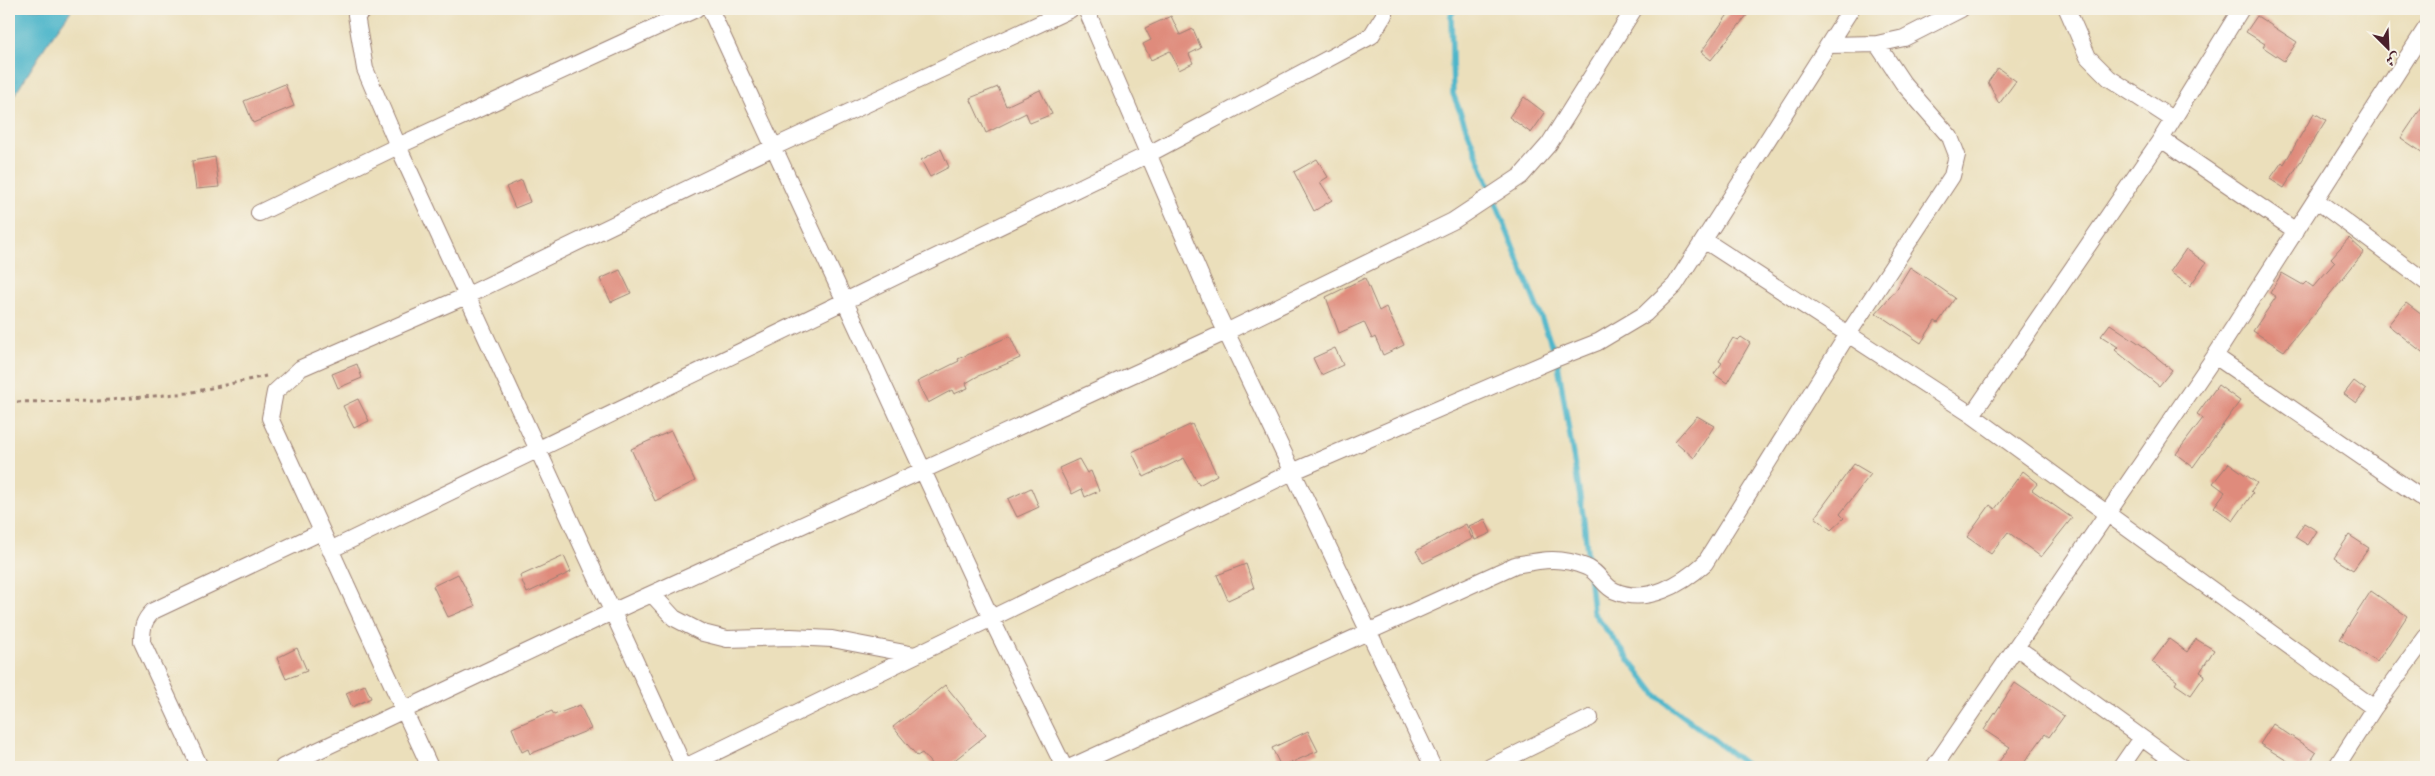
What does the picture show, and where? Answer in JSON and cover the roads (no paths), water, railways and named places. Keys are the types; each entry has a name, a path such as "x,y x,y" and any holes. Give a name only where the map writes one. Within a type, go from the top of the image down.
{"street":[{"path":"366,9 356,15 365,69 466,296 685,767 1292,472 1598,342 1645,314 1675,286 1851,9"},
{"path":"259,213 398,146 696,9"},
{"path":"710,9 844,303 991,618 1064,767"},
{"path":"430,767 270,418 275,392 301,368 466,296 774,148 1071,9"},
{"path":"1086,9 1147,155 1226,332 1433,767"},
{"path":"330,550 1147,155 1371,36 1384,15 1384,9"},
{"path":"283,767 612,612 924,472 1226,332 1453,221 1521,176 1549,144 1634,9"},
{"path":"1829,44 1877,44 1904,38 1961,9"},
{"path":"2067,9 2088,58 2109,78 2172,119"},
{"path":"1972,415 2161,139 2241,9"},
{"path":"1934,767 2215,356 2426,28"},
{"path":"1071,767 1515,565 1554,558 1588,567 1614,591 1638,597 1677,585 1705,563 1848,334 1952,176 1957,155 1950,138 1903,83 1877,44"},
{"path":"2161,139 2296,231"},
{"path":"2316,200 2426,282"},
{"path":"1704,240 1972,415 2108,512 2374,708"},
{"path":"2215,356 2426,501"},
{"path":"200,767 142,642 142,629 145,619 153,611 321,532"},
{"path":"652,594 674,618 703,633 727,638 791,637 832,639 915,655"},
{"path":"2336,767 2374,708 2426,637"},
{"path":"2016,647 2182,767"},
{"path":"1490,767 1590,718"},
{"path":"2121,767 2141,738"}],"water":[{"path":"9,9 72,9 46,45 9,104"}],"waterway":[{"path":"1455,9 1451,15 1453,94 1557,358 1584,521 1593,612 1656,695 1749,767"}]}
